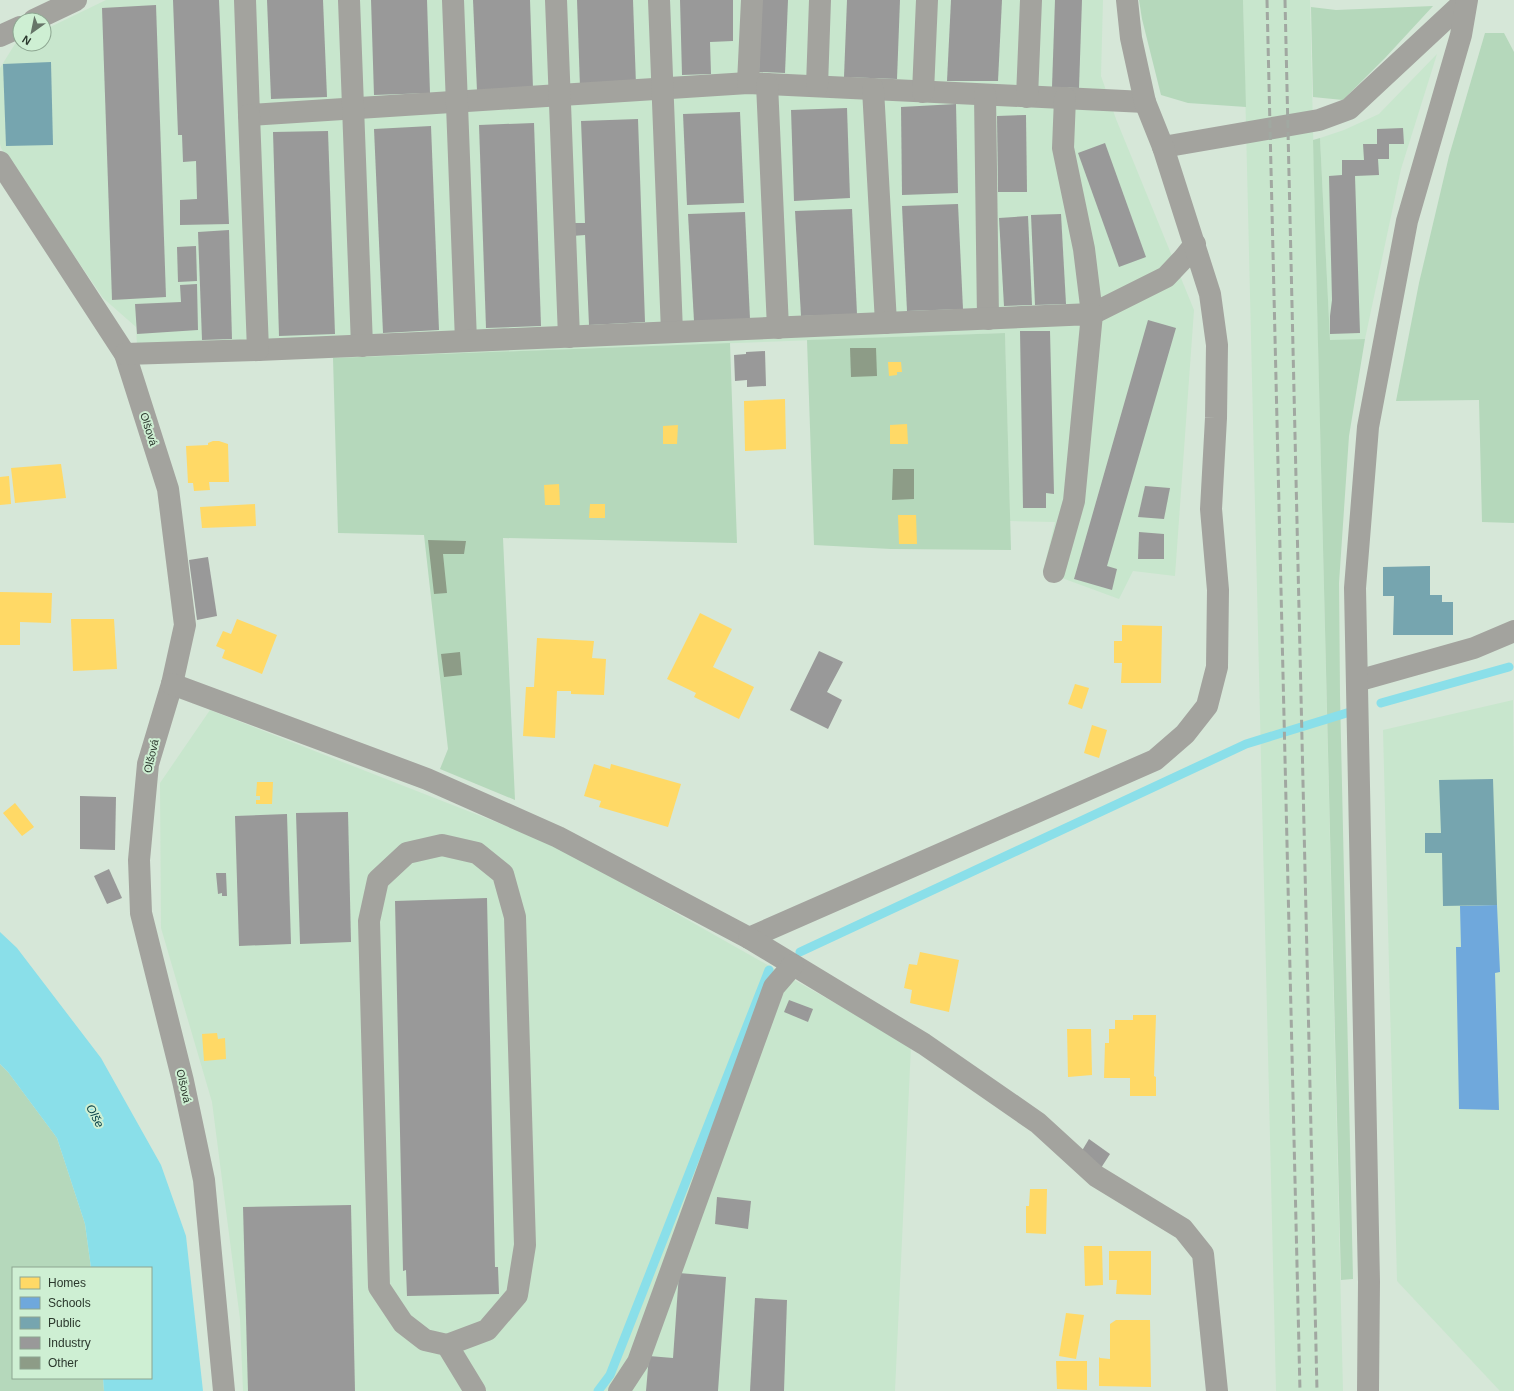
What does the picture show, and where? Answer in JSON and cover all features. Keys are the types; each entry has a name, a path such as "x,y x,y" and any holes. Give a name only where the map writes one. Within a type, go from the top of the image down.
{"street":[{"path":"51,12 76,0"},
{"path":"245,0 258,350"},
{"path":"350,0 362,346"},
{"path":"453,0 466,341"},
{"path":"556,0 569,337"},
{"path":"659,0 672,332"},
{"path":"752,0 757,84 778,328"},
{"path":"817,86 820,0"},
{"path":"923,92 927,0"},
{"path":"1027,97 1031,0"},
{"path":"749,938 1155,760 1185,734 1207,706 1217,667 1218,590 1211,509 1216,418 1217,345 1210,294 1164,147 1145,102 1131,38 1127,0"},
{"path":"1164,147 1319,120 1349,109 1466,0"},
{"path":"1368,1391 1369,1282 1355,588 1368,427 1407,221 1461,35 1466,0"},
{"path":"0,36 12,31"},
{"path":"249,115 456,101 757,84 1145,102"},
{"path":"873,89 886,324"},
{"path":"984,95 988,319"},
{"path":"1054,572 1074,501 1092,314 1084,249 1063,148 1065,98"},
{"name":"Olšová","path":"0,162 125,354 168,489 185,625 172,684 148,764 139,860 141,913 183,1081 204,1180 224,1391"},
{"path":"125,354 362,346 1092,314 1166,277 1195,244"},
{"path":"1357,681 1474,648 1514,631"},
{"path":"172,684 427,779 558,837 749,938 924,1044 1038,1123 1096,1176 1183,1229 1203,1254 1217,1391"},
{"path":"447,1344 487,1330 517,1295 525,1245 515,917 503,874 477,853 442,845 407,853 378,880 369,921 379,1287 403,1323 425,1340 447,1344 475,1391"},
{"path":"619,1391 638,1362 774,987 793,965"}],"shaded area":[{"path":"106,0 1103,0 1101,76 1116,119 1194,310 1175,576 1133,571 1119,599 1043,571 1055,522 1010,521 1005,333 333,358 138,363 136,327 103,298 1,148 0,68 12,49 12,52 52,52 52,26"},
{"path":"1139,0 1243,0 1246,107 1188,103 1161,95 1142,19"},
{"path":"1243,0 1310,0 1343,1391 1276,1391"},
{"path":"1433,6 1385,58 1343,100 1313,97 1311,7 1336,10"},
{"path":"1485,33 1504,33 1514,52 1514,523 1482,522 1479,400 1396,401 1419,283 1449,156"},
{"path":"1437,54 1401,169 1365,339 1330,341 1320,138 1344,130 1379,114"},
{"path":"1320,138 1330,340 1365,339 1349,436 1339,583 1340,695 1353,1279 1341,1280 1313,140"},
{"path":"1005,333 1011,550 891,549 814,545 807,340"},
{"path":"730,343 737,543 503,538 515,800 440,769 448,749 424,535 338,533 333,358"},
{"path":"1513,700 1514,1391 1500,1391 1397,1281 1383,730"},
{"path":"210,710 557,846 911,1046 895,1391 243,1391 240,1319 212,1102 161,928 160,783"},
{"path":"0,1064 8,1072 57,1138 85,1224 91,1267 12,1267 12,1379 103,1379 104,1391 0,1391"}],"water":[{"name":"Olše","path":"0,932 17,948 101,1058 161,1165 186,1236 203,1391 104,1391 103,1379 152,1379 152,1267 91,1267 85,1224 57,1138 8,1072 0,1064"}],"building: Homes":[{"path":"888,362 901,362 902,372 897,372 897,375 889,376"},
{"path":"785,399 786,449 745,451 744,401"},
{"path":"907,424 908,444 890,444 890,425"},
{"path":"678,425 677,444 663,444 663,426"},
{"path":"213,441 228,444 229,482 209,482 210,490 194,491 193,483 188,483 186,446 208,445 208,443"},
{"path":"61,464 66,498 15,503 11,468"},
{"path":"9,476 11,504 0,505 0,477"},
{"path":"559,484 560,505 545,505 544,485"},
{"path":"255,504 256,526 202,528 200,507"},
{"path":"590,504 605,504 605,518 589,518"},
{"path":"898,515 916,515 917,544 899,544"},
{"path":"0,592 52,593 51,623 20,622 20,645 0,645"},
{"path":"700,613 732,629 713,667 754,687 739,719 694,697 696,693 667,679"},
{"path":"71,619 114,619 117,669 73,671"},
{"path":"237,619 277,635 262,674 222,658 225,650 216,646 223,631 231,634"},
{"path":"1122,625 1162,626 1161,683 1121,683 1122,663 1114,663 1114,641 1122,641"},
{"path":"537,638 594,641 592,658 606,659 604,695 571,694 571,691 557,691 555,738 523,736 526,687 534,687"},
{"path":"1075,684 1089,688 1082,709 1068,704"},
{"path":"1092,725 1107,730 1099,758 1084,753"},
{"path":"594,764 610,769 611,764 681,784 668,827 599,807 601,801 584,796"},
{"path":"257,782 273,782 272,804 256,804 256,800 260,800 260,796 256,796"},
{"path":"15,803 34,827 22,836 3,813"},
{"path":"920,952 959,960 949,1012 910,1003 912,990 904,988 909,964 917,965"},
{"path":"1133,1015 1156,1015 1154,1076 1156,1077 1156,1096 1130,1096 1130,1078 1104,1078 1105,1043 1109,1043 1109,1029 1115,1029 1115,1020 1133,1020"},
{"path":"1067,1029 1091,1029 1092,1075 1068,1077"},
{"path":"217,1033 218,1039 225,1038 226,1059 204,1061 202,1034"},
{"path":"1030,1189 1047,1189 1046,1234 1026,1233 1026,1206 1029,1206"},
{"path":"1084,1246 1102,1246 1103,1285 1085,1286"},
{"path":"1109,1251 1151,1251 1151,1295 1116,1294 1117,1280 1109,1280"},
{"path":"1066,1313 1084,1315 1076,1359 1059,1356"},
{"path":"1116,1320 1150,1320 1151,1387 1099,1386 1099,1357 1110,1359 1110,1324"},
{"path":"1056,1361 1087,1361 1087,1390 1057,1389"}],"building: Schools":[{"path":"1497,905 1500,972 1495,973 1499,1110 1459,1109 1456,947 1461,947 1460,906"}],"building: Public":[{"path":"51,62 53,145 6,146 3,64"},
{"path":"1430,566 1430,595 1442,595 1442,602 1453,602 1453,635 1393,635 1394,596 1383,596 1383,567"},
{"path":"1493,779 1497,905 1443,906 1442,853 1425,853 1425,833 1441,833 1439,780"}],"building: Industry":[{"path":"173,0 219,0 229,224 180,225 180,200 197,199 196,161 183,162 182,135 178,135"},
{"path":"267,0 323,0 327,97 271,99"},
{"path":"371,0 427,0 430,93 374,95"},
{"path":"473,0 530,0 533,89 477,91"},
{"path":"577,0 633,0 636,85 580,87"},
{"path":"680,0 733,0 733,41 710,42 711,74 682,75"},
{"path":"761,0 788,0 785,73 759,72"},
{"path":"847,0 900,0 897,79 844,77"},
{"path":"951,0 1002,0 998,81 947,81"},
{"path":"1055,0 1082,0 1079,88 1052,87"},
{"path":"156,5 166,297 112,300 102,8"},
{"path":"956,104 958,193 902,195 901,107"},
{"path":"847,108 850,198 794,201 791,110"},
{"path":"740,112 744,203 687,205 683,114"},
{"path":"1026,115 1027,192 998,192 997,116"},
{"path":"638,119 645,322 589,325 585,235 572,236 572,223 585,223 581,121"},
{"path":"534,123 541,326 486,328 479,125"},
{"path":"431,126 439,330 383,333 374,129"},
{"path":"1403,128 1404,144 1389,144 1389,159 1378,159 1379,175 1355,176 1360,333 1330,334 1332,300 1329,176 1342,175 1342,160 1364,160 1363,144 1377,144 1377,129"},
{"path":"328,131 335,334 279,336 273,132"},
{"path":"1105,143 1146,257 1119,267 1078,153"},
{"path":"958,204 963,309 907,311 902,206"},
{"path":"852,209 857,314 801,316 795,211"},
{"path":"745,212 750,319 694,321 688,214"},
{"path":"1061,214 1066,304 1035,305 1031,215"},
{"path":"1028,216 1032,305 1004,306 999,218"},
{"path":"229,230 232,339 202,340 198,232"},
{"path":"196,246 197,281 178,282 177,247"},
{"path":"197,284 198,330 137,334 135,304 181,302 180,285"},
{"path":"1148,320 1176,328 1107,566 1117,569 1112,590 1074,579"},
{"path":"1020,331 1050,331 1054,494 1046,493 1046,508 1023,508"},
{"path":"765,351 766,386 747,387 747,380 735,381 734,355 746,354 746,352"},
{"path":"1145,486 1170,488 1164,519 1138,517"},
{"path":"1139,532 1164,534 1164,559 1138,559"},
{"path":"208,557 217,616 197,620 189,560"},
{"path":"819,651 843,662 827,692 842,700 828,729 790,710"},
{"path":"80,796 116,797 115,850 80,849"},
{"path":"348,812 351,942 300,944 296,813"},
{"path":"287,814 291,944 239,946 235,816"},
{"path":"109,869 122,898 107,904 94,876"},
{"path":"216,873 226,873 227,896 222,896 222,893 218,894"},
{"path":"487,898 495,1267 498,1267 499,1294 407,1296 406,1270 403,1271 395,901"},
{"path":"789,1000 813,1009 808,1022 784,1012"},
{"path":"1089,1139 1110,1154 1101,1168 1080,1154"},
{"path":"717,1197 751,1201 748,1229 715,1224"},
{"path":"351,1205 355,1391 248,1391 243,1207"},
{"path":"679,1273 726,1277 718,1391 646,1391 649,1356 673,1358"},
{"path":"755,1298 787,1300 784,1391 750,1391"}],"building: Other":[{"path":"850,348 876,348 877,376 851,377"},
{"path":"893,469 914,469 914,499 892,500"},
{"path":"428,540 466,541 464,554 443,554 447,593 434,594"},
{"path":"460,652 462,675 444,677 441,654"}],"waterway":[{"path":"1381,703 1509,667"},
{"path":"800,952 1246,744 1350,712"},
{"path":"598,1391 610,1375 769,970"}],"railway":[{"path":"1267,0 1300,1391"},
{"path":"1285,0 1317,1391"}]}
